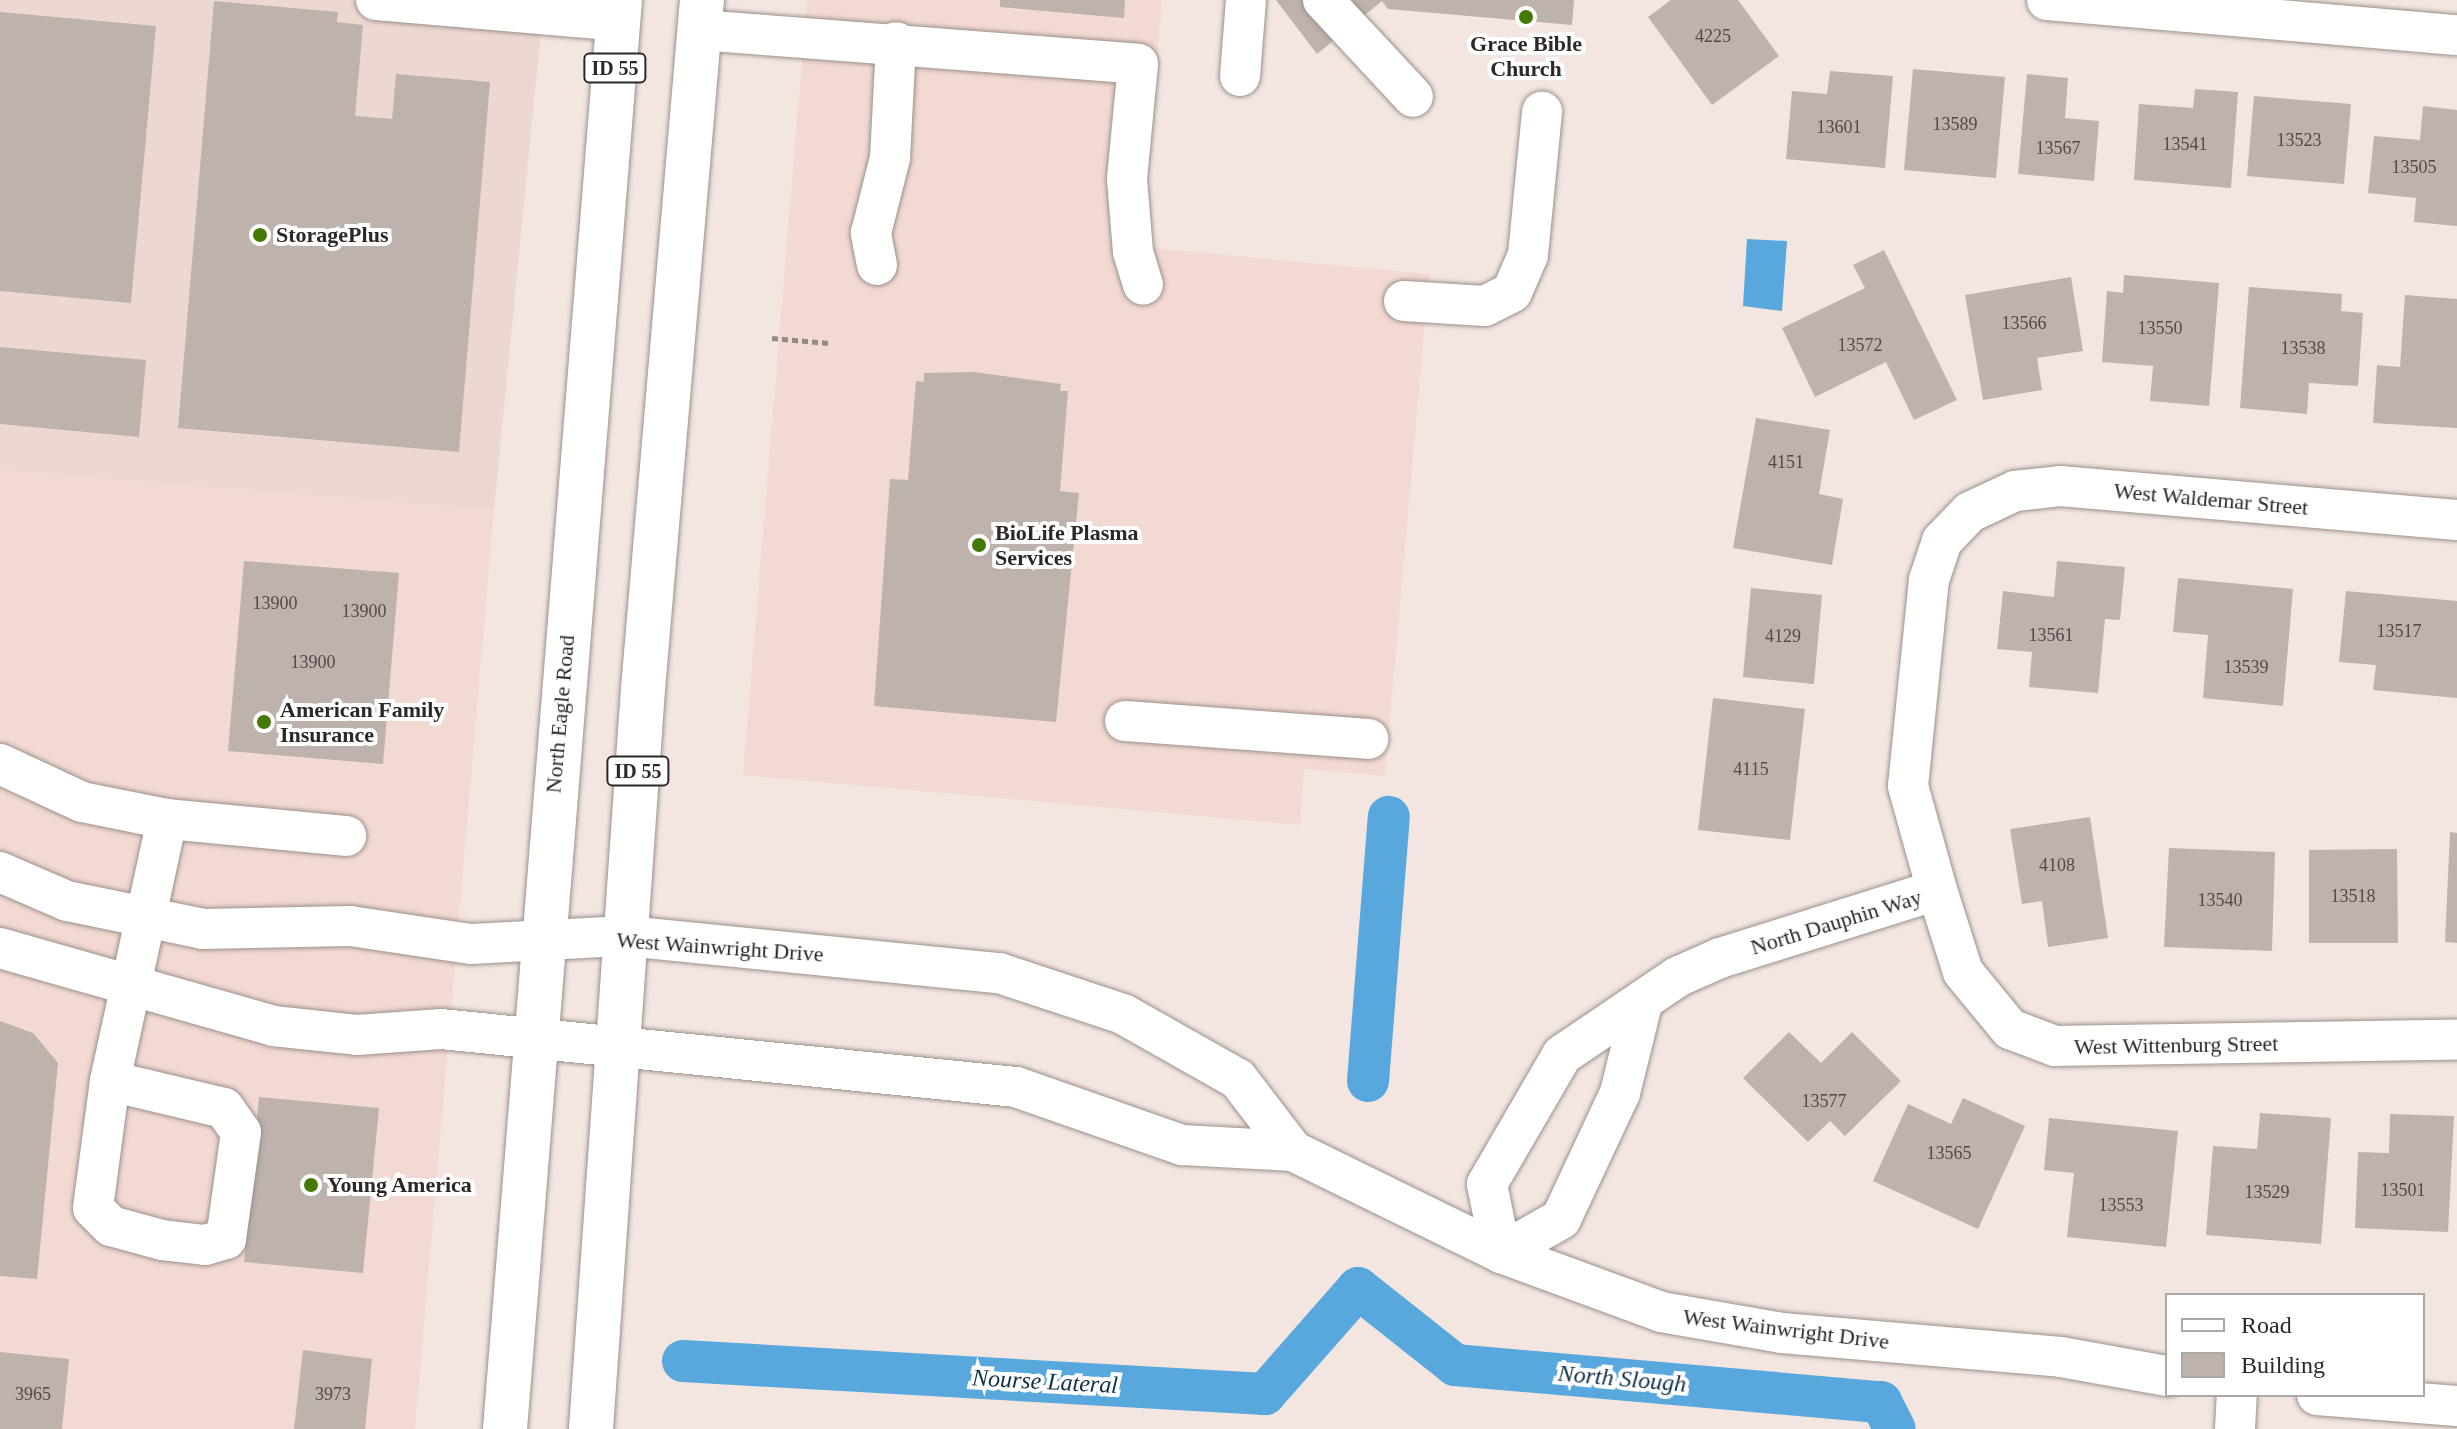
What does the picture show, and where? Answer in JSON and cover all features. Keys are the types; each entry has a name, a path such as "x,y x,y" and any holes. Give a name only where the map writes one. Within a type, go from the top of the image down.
{"highway":[{"name":"North Eagle Road","path":"505,1429 537,1039 540,944 620,11"},
{"name":"ID 55","path":"591,1429 622,1047 626,936 701,15"}],"street":[{"path":"376,0 620,11"},
{"path":"1240,76 1246,0"},
{"path":"1323,0 1413,97"},
{"path":"2047,0 2457,35"},
{"path":"701,15 896,42 1138,64 1127,179 1133,252 1143,285"},
{"path":"877,265 871,233 890,158 896,42"},
{"path":"1404,301 1485,306 1512,292 1528,255 1542,112"},
{"name":"West Waldemar Street","path":"1970,512 2015,491 2060,486 2457,520"},
{"name":"North Dauphin Way","path":"1501,1253 1487,1184 1562,1055 1641,1008 1677,977 1720,958 1937,890 1908,786 1929,580 1942,541 1970,512"},
{"path":"1125,721 1368,739"},
{"path":"0,764 82,802 167,819 346,836"},
{"path":"110,1081 224,1108 241,1132 226,1239 205,1245 162,1240 111,1226 93,1208 110,1081 149,918 167,819"},
{"name":"West Wainwright Drive","path":"0,872 67,901 203,929 350,926 471,944 540,944 626,936 999,973 1123,1014 1238,1079 1293,1151"},
{"name":"West Wittenburg Street","path":"1937,890 1963,972 2010,1029 2055,1046 2457,1040"},
{"name":"West Wainwright Drive","path":"0,948 131,990 273,1026 357,1035 441,1029 1016,1087 1182,1145 1293,1151 1501,1253 1661,1312 1733,1327 2061,1357 2165,1376"},
{"path":"1501,1253 1561,1219 1620,1093 1641,1008"},
{"path":"2235,1429 2237,1397"},
{"path":"2342,1397 2457,1406"}],"path":[{"path":"772,338 829,343"}],"shaded area":[{"name":"StoragePlus","path":"0,0 544,0 494,510 0,470"},
{"path":"807,0 1162,0 1141,247 1429,274 1385,776 1304,769 1300,825 743,775"},
{"path":"0,470 494,510 415,1429 0,1429"}],"water":[{"path":"1747,239 1787,241 1782,311 1743,306"}],"building":[{"path":"1000,0 1125,0 1124,18 1000,7"},
{"path":"1276,0 1574,0 1572,25 1388,9 1382,1 1317,54"},
{"path":"1671,0 1738,0 1779,56 1712,105 1648,17"},
{"path":"214,1 338,12 337,22 363,25 355,116 392,119 396,74 490,82 459,452 178,428"},
{"path":"0,12 156,26 131,303 0,291"},
{"path":"1913,69 2005,77 1996,178 1904,170"},
{"path":"1830,71 1893,76 1885,168 1786,159 1792,91 1827,94"},
{"path":"2027,74 2068,78 2065,118 2099,121 2094,181 2018,174"},
{"path":"2195,89 2238,92 2231,188 2134,180 2139,104 2193,108"},
{"path":"2254,96 2351,104 2344,184 2247,176"},
{"path":"2423,106 2457,110 2457,226 2414,222 2416,198 2368,193 2374,136 2420,140"},
{"path":"1884,250 1957,400 1914,420 1886,362 1815,397 1782,328 1865,288 1853,265"},
{"path":"2124,275 2219,283 2209,406 2150,401 2153,366 2102,362 2107,291 2123,293"},
{"path":"2071,277 2083,351 2037,358 2042,390 1983,400 1965,295"},
{"path":"2249,287 2342,294 2341,311 2363,313 2358,386 2309,383 2307,414 2240,408"},
{"path":"2405,295 2457,299 2457,428 2373,423 2377,365 2400,367"},
{"path":"0,347 146,360 139,437 0,424"},
{"name":"BioLife Plasma Services","path":"974,372 1061,384 1060,391 1068,391 1060,491 1079,493 1056,722 874,706 890,479 908,480 916,381 924,382 924,373"},
{"path":"1756,418 1830,430 1819,494 1843,499 1832,565 1733,548"},
{"path":"244,561 399,573 383,764 228,751"},
{"path":"2057,561 2125,567 2120,620 2105,619 2098,693 2029,687 2032,652 1997,649 2003,591 2054,597"},
{"path":"2178,578 2293,589 2283,706 2203,698 2208,635 2173,632"},
{"path":"1751,588 1822,595 1814,684 1743,677"},
{"path":"2346,591 2457,601 2457,698 2373,690 2376,665 2339,662"},
{"path":"1713,698 1805,709 1790,840 1698,830"},
{"path":"2090,817 2108,938 2048,947 2042,901 2022,904 2010,829"},
{"path":"2450,832 2457,833 2457,943 2445,942"},
{"path":"2169,848 2275,852 2272,951 2164,947"},
{"path":"2397,849 2398,943 2309,943 2309,850"},
{"path":"0,1021 33,1033 58,1063 37,1279 0,1276"},
{"path":"1789,1032 1821,1063 1852,1032 1901,1081 1845,1136 1830,1121 1808,1142 1743,1078"},
{"name":"Young America","path":"259,1097 379,1108 363,1273 244,1262"},
{"path":"1963,1098 2025,1126 1978,1229 1873,1181 1908,1104 1951,1124"},
{"path":"2260,1113 2331,1118 2321,1244 2206,1235 2213,1146 2257,1149"},
{"path":"2390,1114 2454,1116 2448,1232 2355,1228 2358,1152 2389,1153"},
{"path":"2049,1118 2178,1131 2166,1247 2067,1237 2074,1173 2044,1170"},
{"path":"303,1350 372,1359 365,1429 294,1429"},
{"path":"0,1352 69,1359 62,1429 0,1429"}],"waterway":[{"name":"North Slough","path":"1368,1081 1389,817"},
{"name":"Nourse Lateral","path":"683,1361 1265,1394 1358,1288 1455,1365 1881,1402 1895,1429"}],"place":[{"name":"Grace Bible Church","path":"1526,17"},
{"name":"StoragePlus","path":"260,235"},
{"name":"BioLife Plasma Services","path":"979,545"},
{"name":"American Family Insurance","path":"264,722"},
{"name":"Young America","path":"311,1185"}]}
